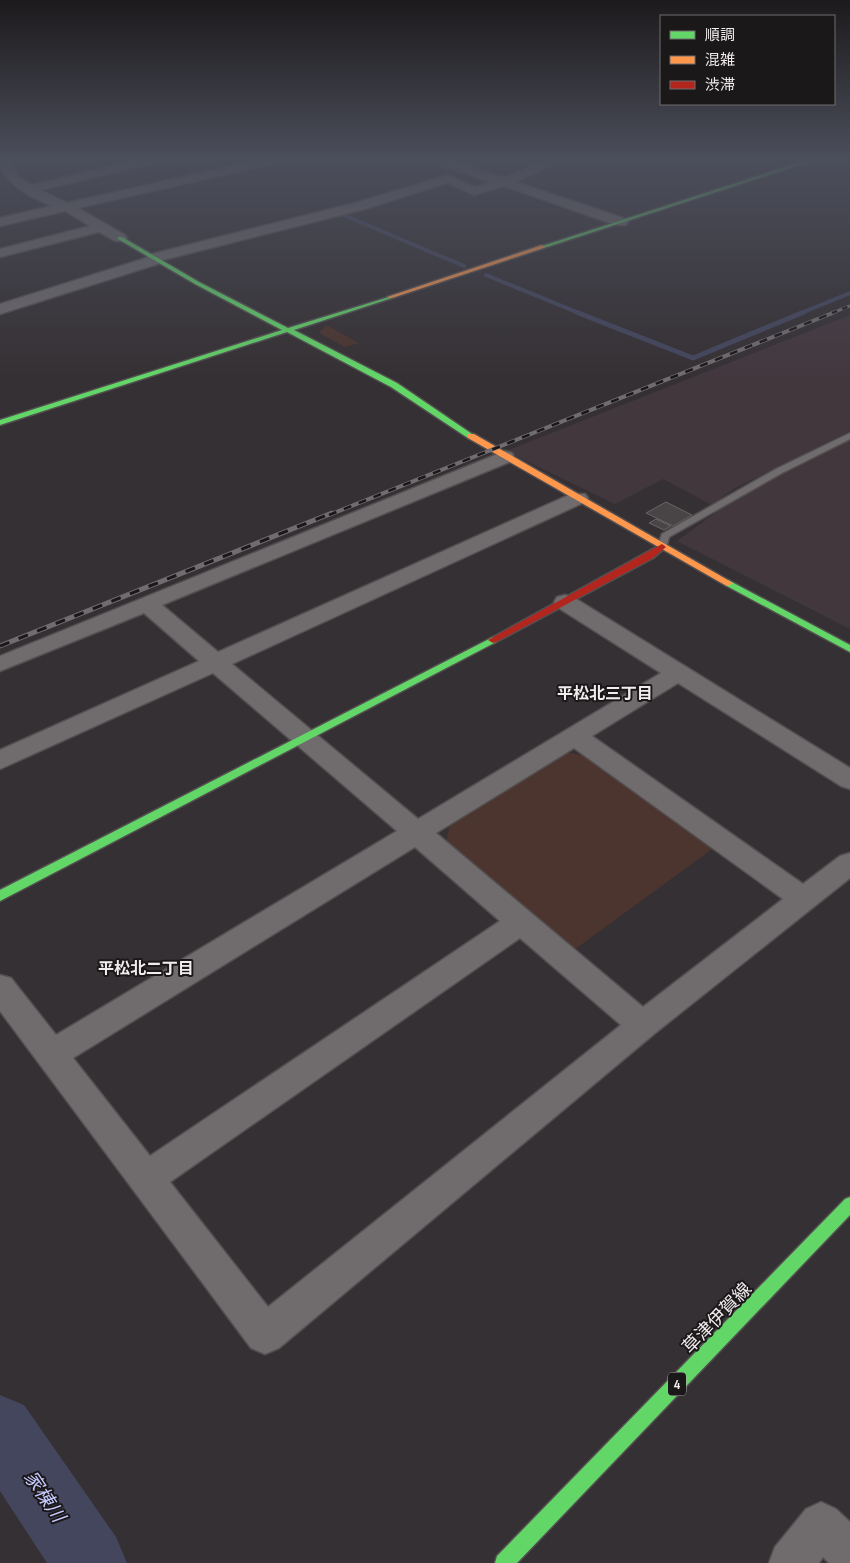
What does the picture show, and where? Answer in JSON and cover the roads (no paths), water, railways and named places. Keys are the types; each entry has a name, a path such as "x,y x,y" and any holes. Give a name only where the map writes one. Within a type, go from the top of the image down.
{"street":[{"path":"0,254 86,231"},
{"path":"108,231 154,259 285,329 394,384 504,457 662,547 850,649"},
{"path":"0,309 154,259 263,231"},
{"path":"0,423 285,329 593,231"},
{"path":"0,664 504,457"},
{"path":"0,760 578,498"},
{"path":"0,896 564,602 650,556 662,547"},
{"path":"564,602 850,780"},
{"path":"147,604 643,1025"},
{"path":"51,1055 678,674"},
{"path":"576,737 804,899"},
{"path":"0,987 265,1334 643,1025 850,862"},
{"path":"145,1179 521,922"},
{"name":"草津伊賀線","path":"504,1563 850,1204"},
{"path":"791,1563 821,1524 850,1553"}],"lane":[{"path":"662,547 665,536 742,490 821,448 850,436"}],"waterway":[{"path":"381,231 464,266"},
{"path":"486,275 579,313"},
{"path":"801,313 850,293"},
{"path":"576,312 693,358 804,312"},
{"name":"家棟川","path":"0,1429 90,1563"}],"railway":[{"path":"832,313 850,306"},
{"path":"329,515 835,312"},
{"path":"0,646 332,513"}],"district":[{"name":"平松北三丁目","path":"605,693"},
{"name":"平松北二丁目","path":"146,968"}]}
